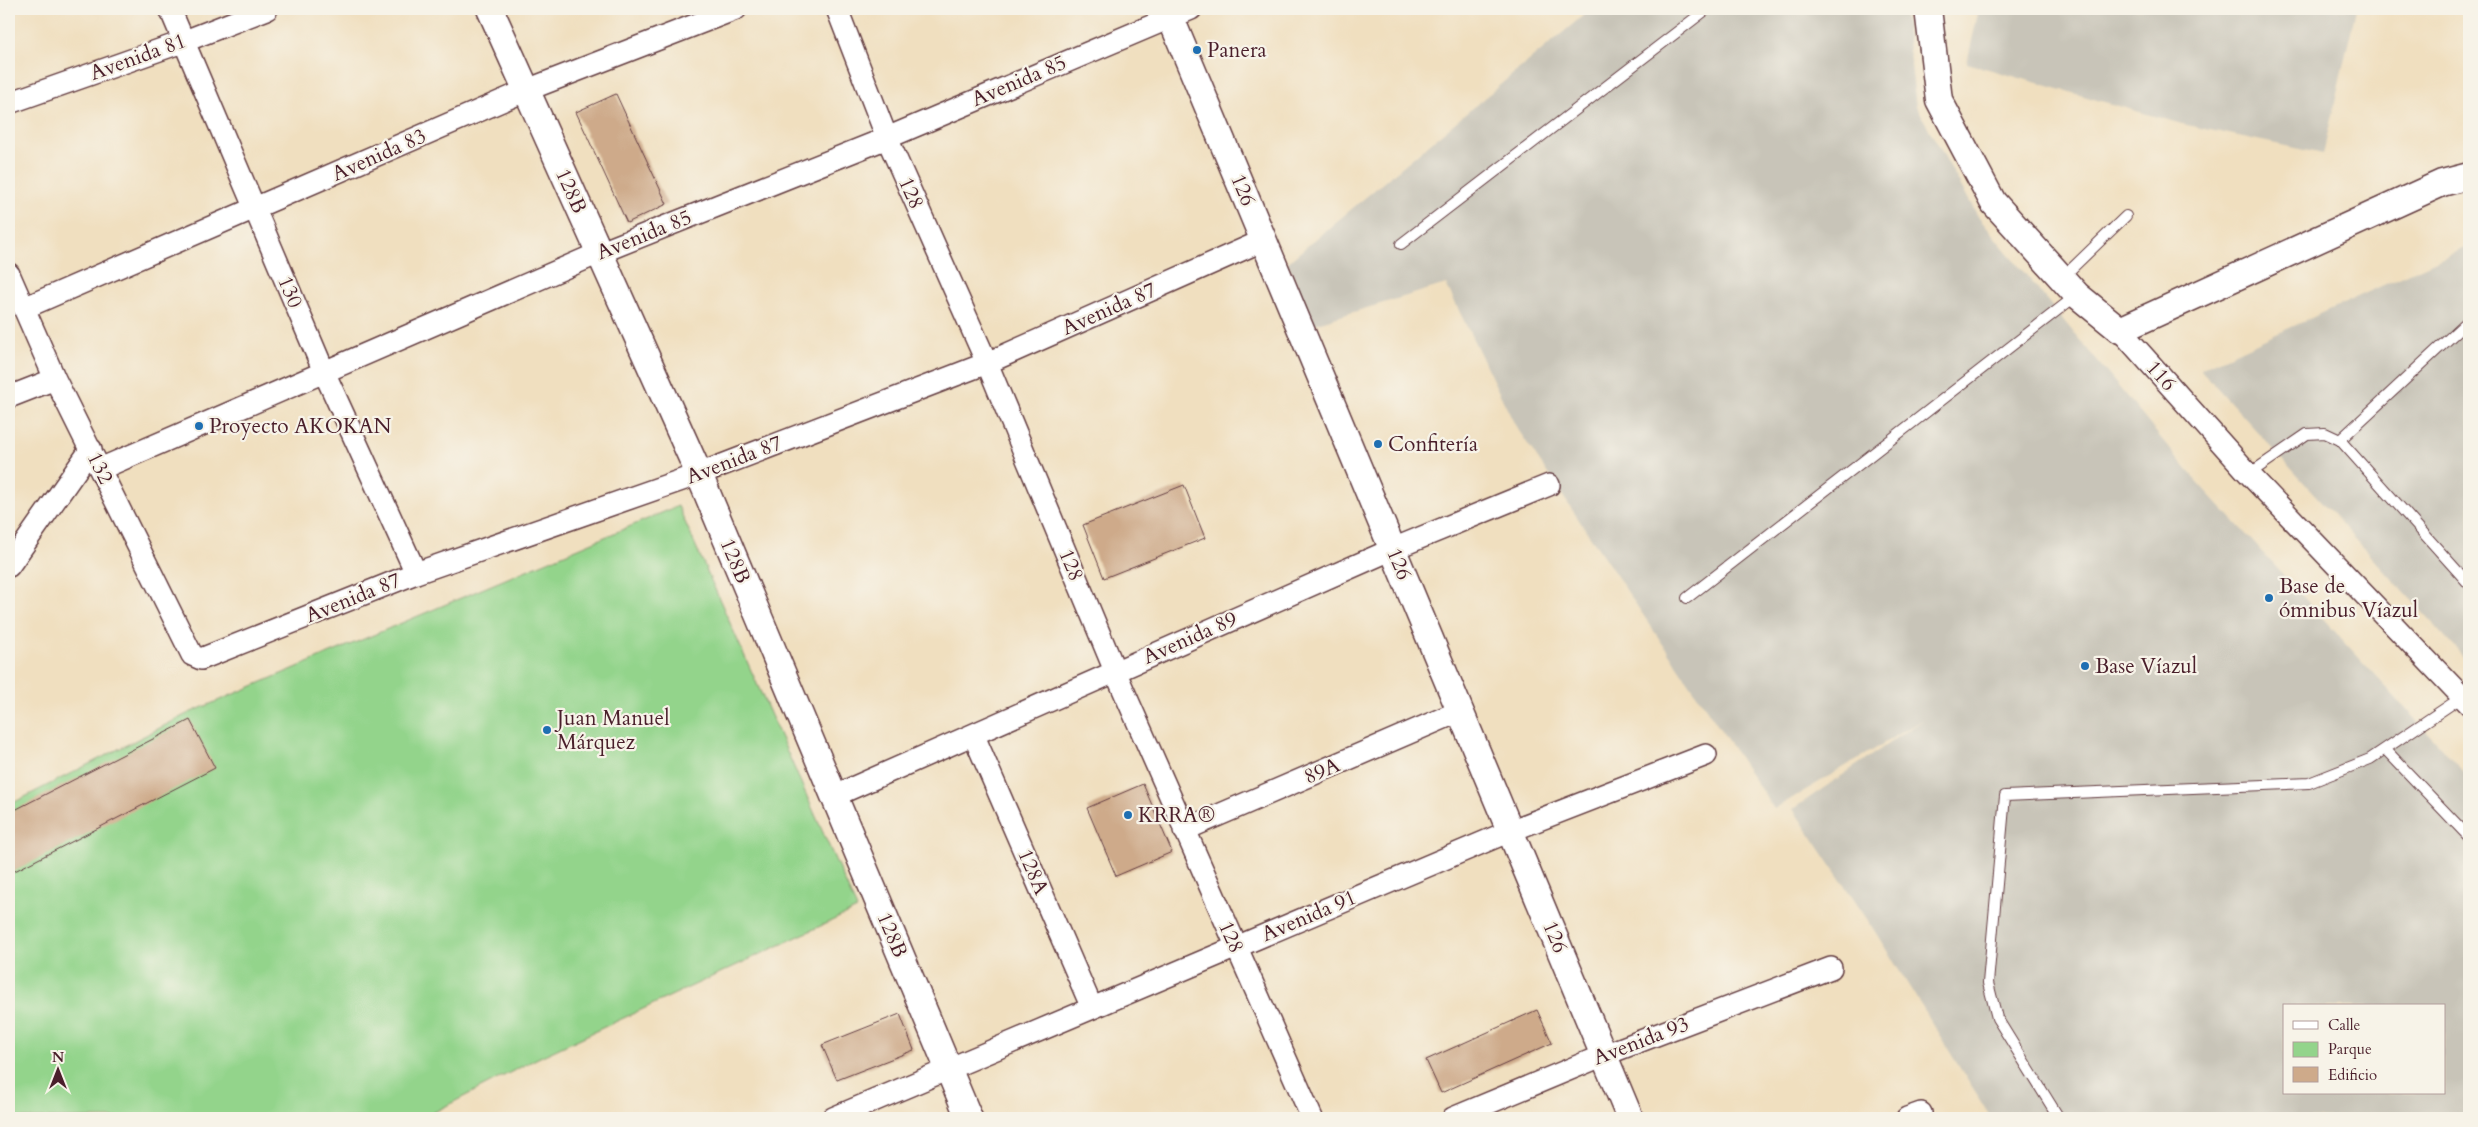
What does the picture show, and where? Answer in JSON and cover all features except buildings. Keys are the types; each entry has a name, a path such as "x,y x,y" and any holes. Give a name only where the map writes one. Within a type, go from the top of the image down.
{"street":[{"name":"130","path":"170,9 325,374 416,573"},
{"name":"Avenida 81","path":"9,103 184,41 267,9"},
{"name":"128B","path":"490,9 698,474 969,1118"},
{"name":"Avenida 83","path":"24,308 527,90 736,9"},
{"name":"128","path":"837,9 887,138 987,363 1115,671 1312,1118"},
{"name":"116","path":"1928,9 1939,100 1993,202 2070,286 2120,330 2249,474 2467,698"},
{"name":"Avenida 85","path":"100,469 325,374 599,253 887,138 1176,11"},
{"name":"126","path":"1176,11 1264,240 1630,1118"},
{"path":"2120,330 2442,183 2469,176"},
{"name":"Avenida 87","path":"196,658 201,659 416,573 698,474 987,363 1264,240"},
{"name":"132","path":"9,274 55,380 192,655 196,658"},
{"path":"9,397 55,380"},
{"path":"9,566 91,449"},
{"name":"Avenida 89","path":"834,796 974,736 1115,671 1393,549 1549,485"},
{"name":"89A","path":"1184,830 1460,711"},
{"name":"128A","path":"974,736 1092,1008"},
{"name":"Avenida 91","path":"833,1118 1510,831 1706,755"},
{"name":"Avenida 93","path":"1453,1118 1604,1055 1831,968"}],"lane":[{"path":"1401,244 1707,9"},
{"path":"1687,598 2070,286 2126,216"},
{"path":"2340,440 2469,320"},
{"path":"2249,474 2307,434 2325,433 2340,440 2469,584"},
{"path":"2059,1118 1998,1018 1988,983 2005,796 2309,783 2370,759 2467,698"},
{"path":"2385,749 2469,837"}],"shaded area":[{"path":"1591,9 1904,9 1916,106 1979,218 2188,471 2469,778 2469,1118 1991,1118 1869,922 1793,809 1926,718 1774,809 1515,425 1446,284 1314,324 1287,263"},
{"path":"1979,9 2356,9 2323,154 2182,124 1967,63"},
{"path":"2469,246 2469,663 2200,369"}],"green space":[{"name":"Juan Manuel Márquez","path":"678,506 857,909 538,1058 423,1118 9,1118 9,805 189,713"}],"place":[{"name":"Panera","path":"1197,50"},
{"name":"Proyecto AKOKAN","path":"199,426"},
{"name":"Confitería","path":"1378,444"},
{"name":"Base de ómnibus Víazul","path":"2269,598"},
{"name":"Base Víazul","path":"2085,666"},
{"name":"Juan Manuel Márquez","path":"547,730"},
{"name":"KRRA®","path":"1128,815"}]}
